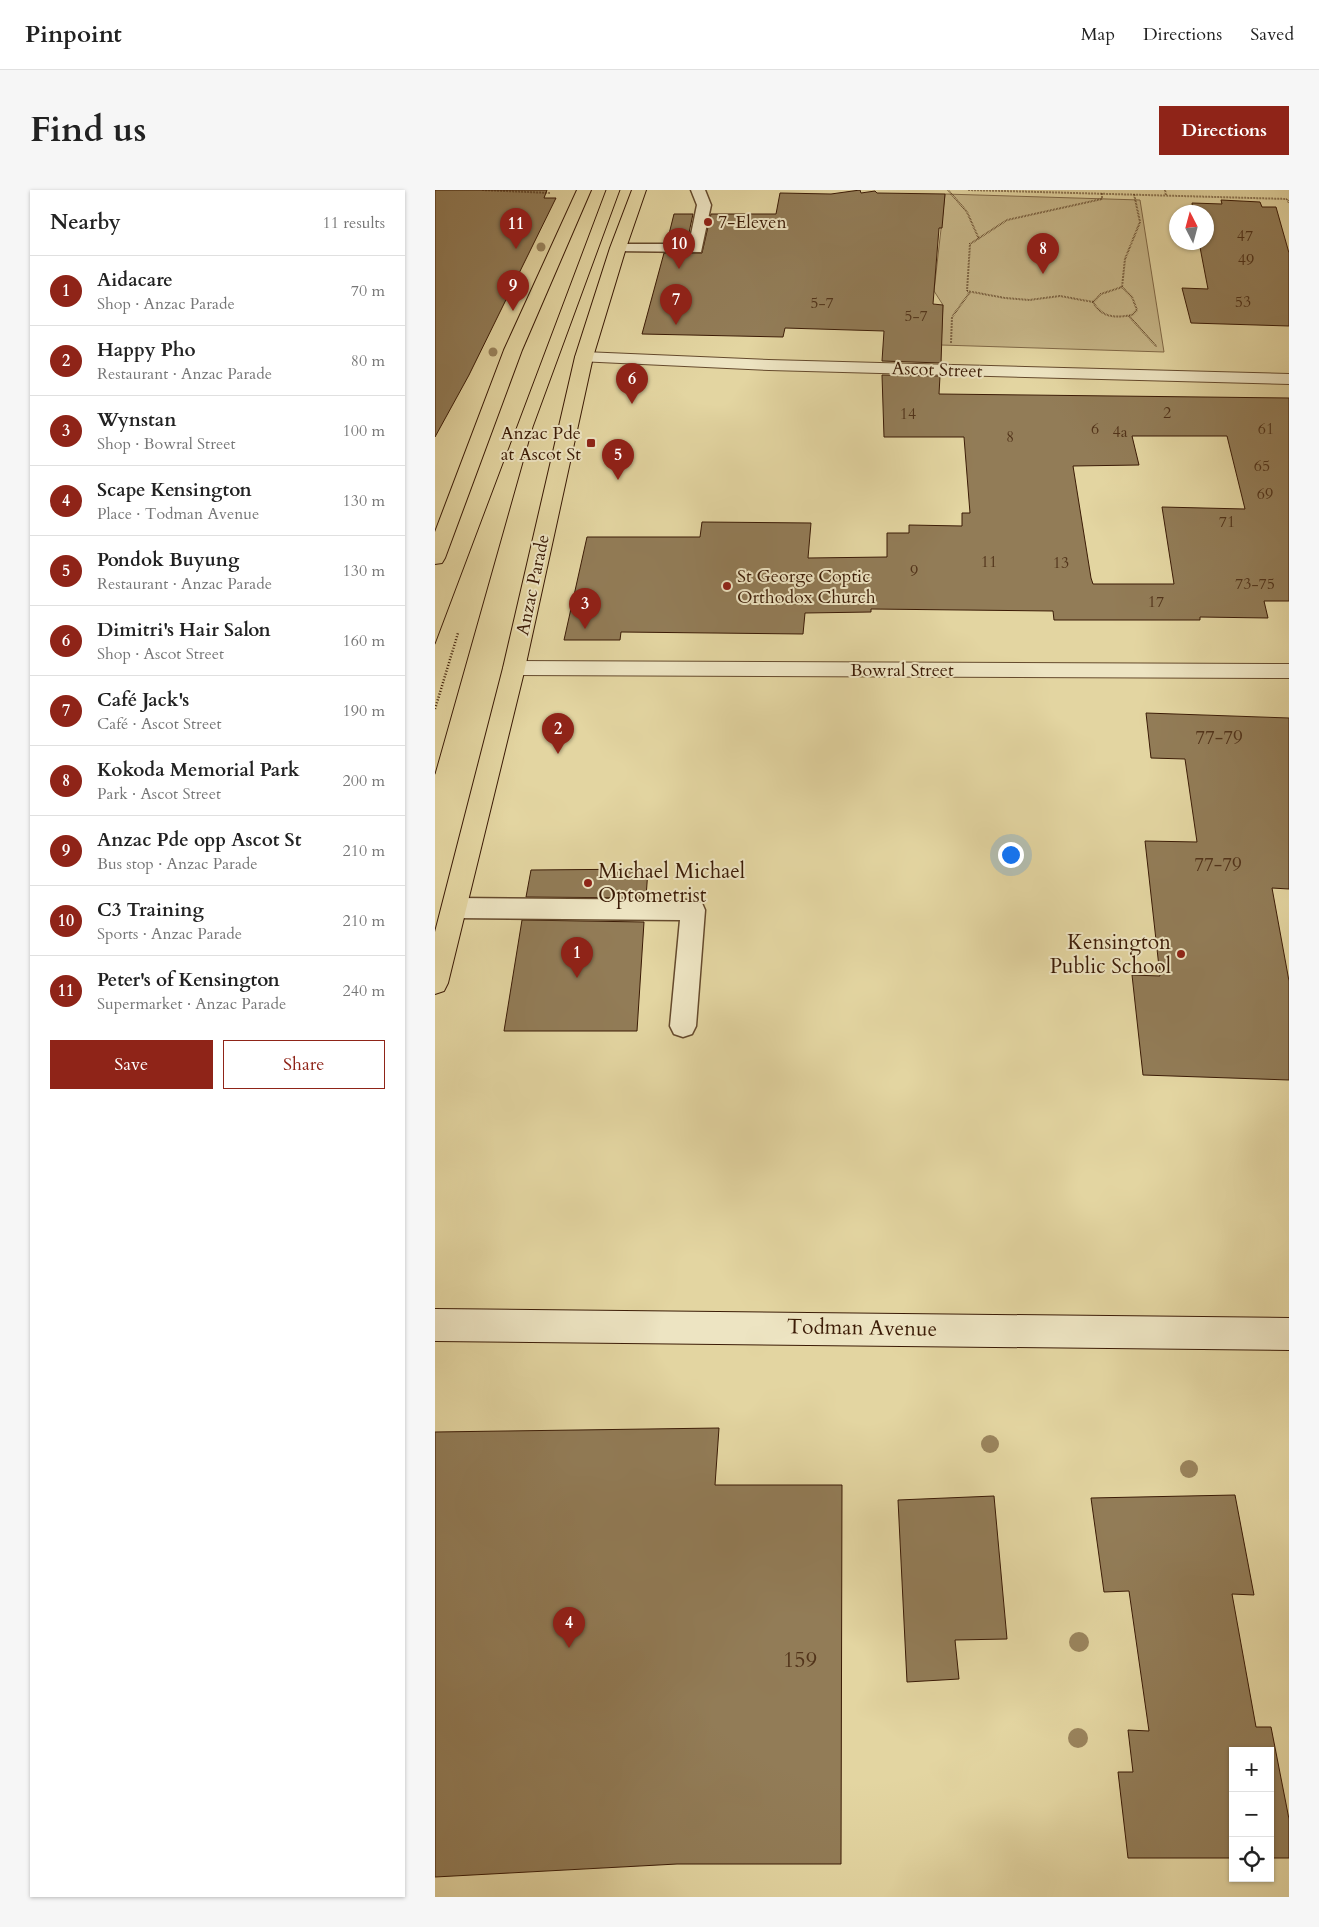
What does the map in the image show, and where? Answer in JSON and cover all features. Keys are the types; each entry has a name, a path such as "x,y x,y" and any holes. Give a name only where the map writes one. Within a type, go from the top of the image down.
{"main road":[{"path":"435,558 513,350 584,190"},
{"name":"Anzac Parade","path":"435,983 515,668 584,357 618,248 639,190"}],"street":[{"name":"Ascot Street","path":"584,357 779,365 1289,379"},
{"name":"Bowral Street","path":"515,668 1289,671"},
{"name":"Todman Avenue","path":"435,1325 1289,1334"}],"lane":[{"path":"618,248 696,248 704,205 698,190"},
{"path":"455,908 693,910 683,1026"}],"path":[{"path":"482,190 554,193"},
{"path":"949,190 954,194 976,227 979,239"},
{"path":"968,190 1287,199 1289,203"},
{"path":"1165,190 1166,195"},
{"path":"1093,302 1060,296 1029,300 967,291 970,244 1007,220 1102,199 1102,193"},
{"path":"1122,287 1125,259 1140,222 1134,194"},
{"path":"1093,302 1101,294 1122,287"},
{"path":"1093,302 1097,310 1104,316 1133,315 1137,310 1131,294 1122,287"},
{"path":"951,347 952,317 970,292"},
{"path":"1128,316 1162,352"},
{"path":"435,709 458,634"}],"shaded area":[{"path":"945,194 1140,200 1164,352 941,345 943,305 934,291"}],"building":[{"path":"435,190 547,190 544,198 556,198 469,375 435,437"},
{"path":"860,190 861,193 875,191 877,193 945,194 942,228 939,228 933,304 943,305 941,363 882,361 884,331 785,328 783,337 642,334 664,253 702,253 711,214 776,214 780,193 831,194"},
{"path":"1221,200 1260,202 1262,207 1276,207 1289,253 1289,326 1191,323 1182,288 1208,289 1201,250 1214,250 1214,205 1192,205 1192,203 1222,204"},
{"path":"674,214 693,214 687,242 667,242"},
{"path":"882,375 940,376 939,394 1289,398 1289,601 1264,601 1268,618 1200,617 1200,620 1054,620 1053,611 871,609 871,612 805,613 803,634 621,632 620,640 564,640 587,537 700,537 702,522 811,523 808,558 887,557 887,533 909,533 909,525 962,526 962,513 970,513 964,437 884,437","holes":["1132,436 1227,436 1245,509 1162,507 1174,584 1093,584 1073,466 1139,465"]},
{"path":"1146,713 1289,718 1289,889 1272,888 1289,981 1289,1080 1143,1075 1132,975 1160,976 1145,841 1197,842 1185,759 1151,758"},
{"name":"Michael Michael Optometrist","path":"648,869 646,898 526,897 531,870"},
{"path":"522,920 644,922 637,1031 504,1031"},
{"path":"719,1428 715,1485 842,1485 841,1864 677,1864 435,1877 435,1432"},
{"path":"1235,1495 1254,1595 1232,1594 1256,1727 1271,1727 1289,1819 1289,1858 1274,1858 1274,1747 1229,1747 1229,1858 1128,1858 1118,1772 1133,1772 1128,1730 1149,1731 1129,1591 1104,1592 1091,1498"},
{"path":"994,1496 1007,1639 955,1640 959,1679 907,1682 898,1500"}],"tram line":[{"path":"435,644 606,190"},
{"path":"435,774 533,427 620,190"}],"place":[{"name":"7-Eleven","path":"708,222"},
{"name":"Peter's of Kensington","path":"516,249"},
{"name":"C3 Training","path":"679,269"},
{"name":"Kokoda Memorial Park","path":"1043,274"},
{"name":"Anzac Pde opp Ascot St","path":"513,311"},
{"name":"Café Jack's","path":"676,325"},
{"name":"Dimitri's Hair Salon","path":"632,404"},
{"name":"Anzac Pde at Ascot St","path":"591,443"},
{"name":"Pondok Buyung","path":"618,480"},
{"name":"St George Coptic Orthodox Church","path":"727,586"},
{"name":"Wynstan","path":"585,629"},
{"name":"Happy Pho","path":"558,754"},
{"name":"Michael Michael Optometrist","path":"588,883"},
{"name":"Kensington Public School","path":"1181,954"},
{"name":"Aidacare","path":"577,978"},
{"name":"Scape Kensington","path":"569,1648"}]}
